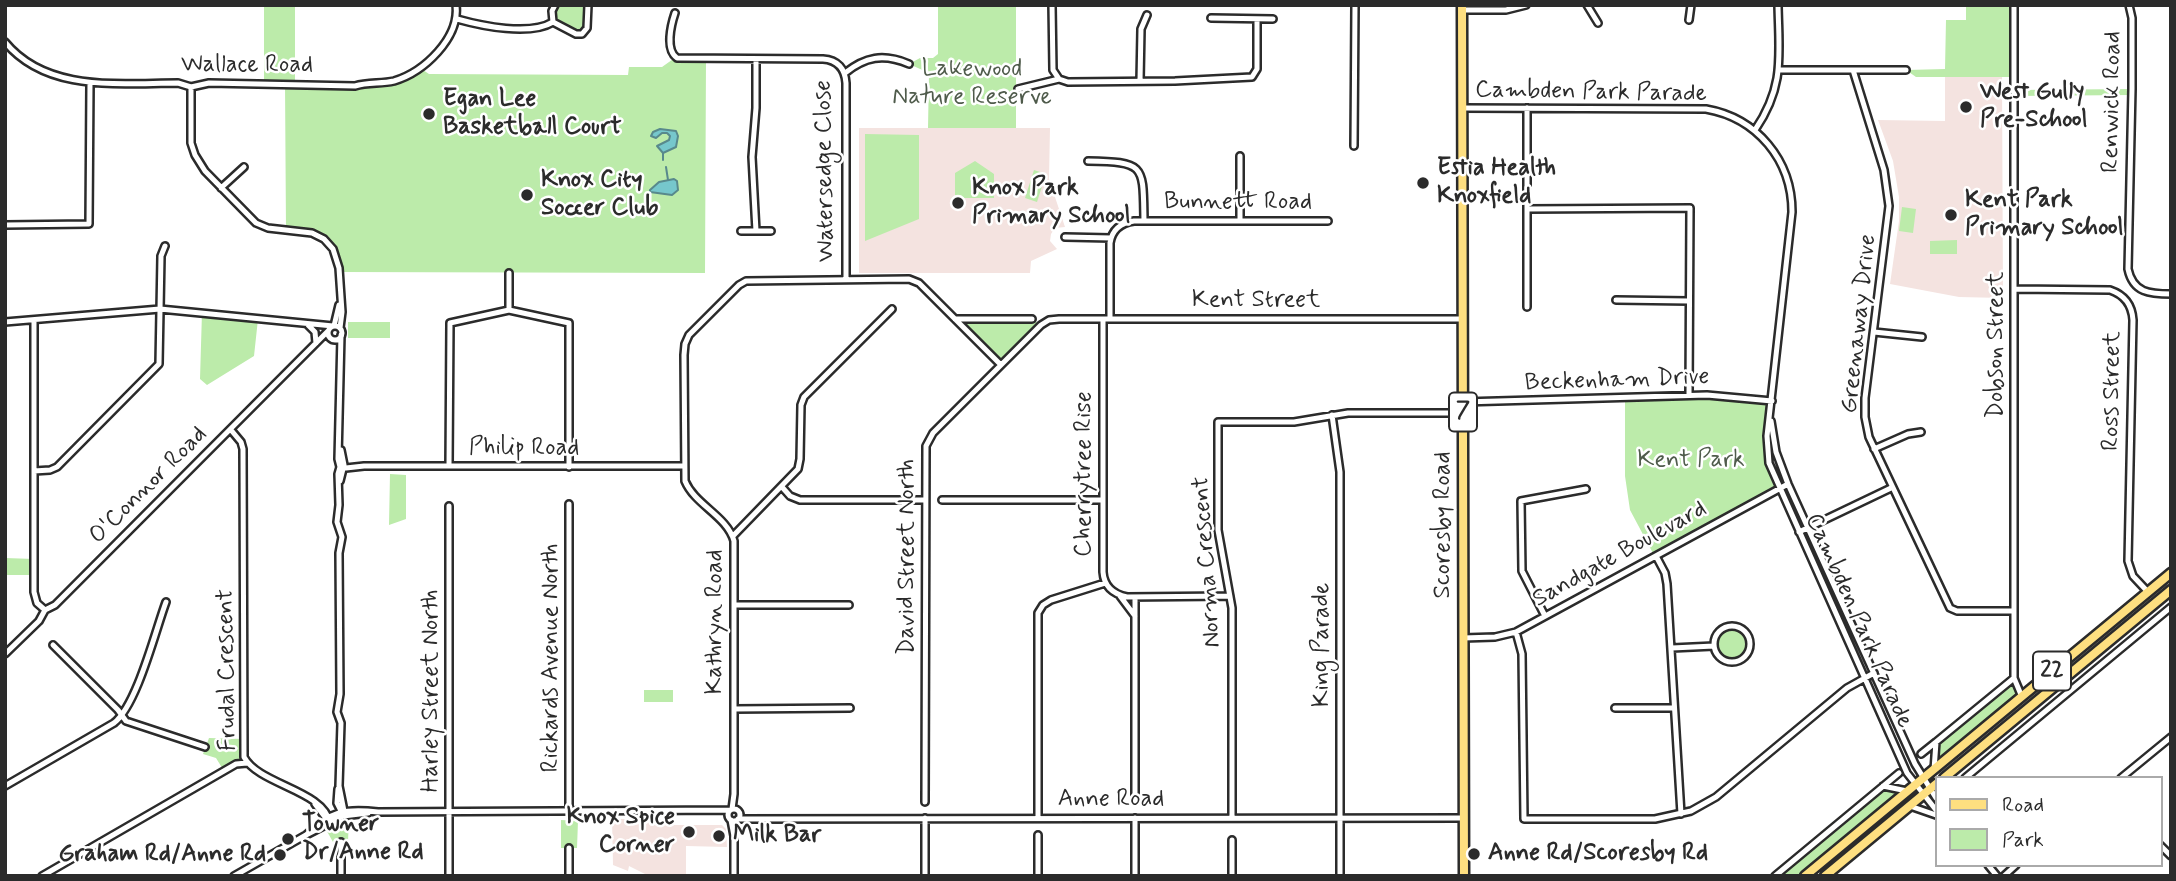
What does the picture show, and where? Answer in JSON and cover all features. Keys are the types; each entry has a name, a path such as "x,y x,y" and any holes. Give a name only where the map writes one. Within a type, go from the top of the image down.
{"main road":[{"name":"Scoresby Road","path":"1462,8 1464,876"},
{"name":"22","path":"1805,876 2171,573"},
{"name":"22","path":"1946,776 2171,590"},
{"path":"1825,876 1930,789"}],"street":[{"path":"456,5 457,19 486,25 543,27 553,22"},
{"path":"553,22 552,11 555,5"},
{"path":"553,22 576,34 582,34 587,28 588,5"},
{"path":"1052,5 1053,70 1059,79"},
{"path":"1354,146 1355,5"},
{"path":"1462,8 1506,10 1526,5"},
{"path":"1587,5 1598,23"},
{"path":"1689,20 1691,5"},
{"path":"1755,130 1772,101 1779,70 1779,5"},
{"name":"Dobson Street","path":"2014,5 2014,611 2016,681 2022,697"},
{"name":"Renwick Road","path":"2129,5 2132,18 2132,89 2128,269 2133,283 2142,291 2150,294 2171,294"},
{"name":"Watersedge Close","path":"676,13 671,27 671,50 676,58 828,59 840,66 845,73 846,279"},
{"path":"1140,81 1141,29 1147,15"},
{"path":"1212,18 1273,19"},
{"name":"Wallace Road","path":"5,42 23,59 47,71 68,80 90,83 178,83 191,87 209,83 355,86 395,80 413,73 431,59 457,19"},
{"path":"1018,89 1059,79 1068,82 1140,81 1254,76 1257,69 1257,19"},
{"path":"5,54 10,49"},
{"path":"756,59 757,108 752,157 757,231"},
{"path":"845,73 867,59 894,59 909,64"},
{"path":"1779,70 1906,69"},
{"name":"Greenaway Drive","path":"1853,70 1884,170 1889,200 1889,223 1865,409 1867,430 1949,612 2014,611"},
{"path":"5,225 89,224 90,83"},
{"path":"191,87 193,149 201,166 256,223 277,230 312,233 328,242 338,263 340,302 331,339 340,357"},
{"name":"Cambden Park Parade","path":"1462,108 1698,108 1729,115 1755,130 1771,147 1784,168 1790,185 1792,205 1767,450 1771,470 1902,761 1915,784 1930,789"},
{"path":"1527,108 1527,307"},
{"path":"1240,156 1240,221"},
{"path":"1088,161 1125,162 1139,170 1143,181 1144,221"},
{"path":"221,188 244,167"},
{"path":"1527,209 1689,208 1689,395"},
{"name":"Bunnett Road","path":"1111,238 1116,229 1124,223 1144,221 1328,221"},
{"path":"741,231 771,231"},
{"path":"1065,237 1111,238 1107,319"},
{"path":"34,471 55,469 157,366 160,358 161,256 165,246"},
{"path":"509,273 509,310"},
{"name":"Kathryn Road","path":"734,876 733,536 688,488 685,481 684,348 692,332 746,281 915,281 1002,365"},
{"name":"Ross Street","path":"2014,289 2110,290 2123,297 2130,307 2133,320 2128,561 2131,573 2148,592"},
{"path":"1616,300 1689,301"},
{"path":"5,322 160,309 334,327 341,335 338,458 343,467 338,477 337,522 342,537 340,694 337,712 341,723 339,786 337,803 331,809 323,809"},
{"path":"733,536 795,473 800,463 801,410 804,397 892,309"},
{"path":"449,466 450,323 509,310 569,323 569,467"},
{"name":"Kent Street","path":"1049,320 1462,318"},
{"path":"955,319 1032,319"},
{"name":"Cherrytree Rise","path":"1107,319 1103,572 1105,583 1119,595 1135,616"},
{"path":"34,320 34,592 37,603 46,610"},
{"name":"David Street North","path":"925,802 925,453 928,440 1049,320"},
{"path":"305,324 315,332 317,342 339,338 341,335"},
{"name":"O'Connor Road","path":"5,654 40,620 46,610 57,603 334,327"},
{"path":"1874,332 1922,337"},
{"name":"Beckenham Drive","path":"1463,402 1689,395 1772,401"},
{"name":"Norma Crescent","path":"1232,818 1232,608 1218,530 1218,422 1290,422 1348,413 1462,413"},
{"name":"King Parade","path":"1332,415 1340,463 1340,876"},
{"name":"Cambden Park Parade","path":"1770,415 1776,452 1788,484 1911,756 1930,789"},
{"name":"Frudal Crescent","path":"42,876 236,764 247,763 243,752 243,449 231,430"},
{"path":"1874,449 1908,434 1921,432"},
{"name":"Philip Road","path":"343,467 684,466"},
{"name":"Sandgate Boulevard","path":"1463,638 1495,637 1516,632 1788,484"},
{"path":"782,487 790,496 800,499 925,499"},
{"path":"1799,532 1891,488"},
{"path":"1545,616 1522,570 1521,501 1586,489"},
{"path":"942,499 1103,500"},
{"name":"Rickards Avenue North","path":"569,504 569,812"},
{"name":"Harley Street North","path":"449,506 449,876"},
{"path":"1656,556 1665,573 1667,584 1681,814"},
{"path":"1038,818 1038,613 1041,606 1048,601 1105,583"},
{"path":"1119,595 1230,596"},
{"path":"1135,597 1135,799"},
{"path":"5,786 114,723 122,715 131,699 166,602"},
{"path":"734,605 849,605"},
{"path":"1967,776 2171,607"},
{"path":"1728,627 1740,628 1751,643 1744,658 1734,663 1722,660 1714,646 1717,634 1728,627"},
{"path":"1516,632 1522,654 1524,819 1648,820 1681,814 1700,807 1716,797 1847,688 1874,673"},
{"path":"53,645 131,723 205,747"},
{"path":"1672,648 1714,646"},
{"path":"1921,754 2016,681 2032,688"},
{"path":"734,709 850,708"},
{"path":"1615,708 1674,708"},
{"path":"2123,776 2171,737"},
{"path":"1934,770 1936,742"},
{"name":"Cambden Park Parade","path":"1902,761 1911,756"},
{"path":"247,763 323,809 328,820"},
{"path":"1775,876 1899,773"},
{"path":"339,786 343,812"},
{"path":"1883,786 1907,791"},
{"path":"313,802 328,820"},
{"path":"337,803 343,812"},
{"path":"1910,806 1934,812"},
{"name":"Anne Road","path":"234,876 343,812 711,812 759,818 1464,818"},
{"path":"925,818 925,876"},
{"path":"1135,818 1135,876"},
{"path":"1038,835 1038,876"},
{"path":"1232,840 1232,876"},
{"path":"341,842 341,876"},
{"path":"569,848 569,876"},
{"path":"247,868 251,875"}],"shaded area":[{"name":"Kent Park Primary School","path":"1945,77 2002,77 2003,298 1959,297 1890,284 1899,221 1899,197 1893,161 1878,120 1945,121"},
{"name":"Knox Park Primary School","path":"859,128 1050,128 1049,179 1065,227 1055,228 1051,234 1050,241 1057,249 1031,261 1030,273 859,273"},
{"path":"612,819 673,819 674,825 722,825 726,829 727,847 686,846 686,876 649,876 629,866 628,871 613,865"}],"green space":[{"path":"264,5 295,5 295,83 386,82 420,68 429,74 628,75 629,67 662,67 676,57 706,59 705,273 339,272 333,250 312,233 286,230 285,84 264,83"},
{"path":"555,5 588,5 587,25 582,34 556,24"},
{"name":"Lakewood Nature Reserve","path":"938,5 1016,5 1016,128 928,128 929,73 909,64 920,58 933,58 938,54"},
{"path":"1966,5 2014,5 2014,77 1916,77 1906,70 1945,69 1946,20 1966,20"},
{"path":"2132,89 2132,95 2014,96 2014,90"},
{"path":"865,134 919,135 919,219 865,241"},
{"path":"975,161 994,174 994,198 955,198 955,173"},
{"path":"1034,170 1046,174 1037,202 1025,198"},
{"path":"1902,207 1916,209 1913,233 1899,231"},
{"path":"1957,240 1957,254 1930,254 1930,241"},
{"path":"202,312 258,319 254,356 207,385 200,379"},
{"path":"955,319 1032,319 1041,325 1001,365"},
{"path":"348,322 390,322 390,338 348,338"},
{"name":"Kent Park","path":"1689,395 1772,401 1766,445 1779,489 1655,557 1630,510 1625,476 1625,398"},
{"path":"390,474 406,475 406,519 389,525"},
{"path":"5,558 34,559 34,575 5,575"},
{"path":"1732,626 1745,631 1750,644 1745,657 1732,662 1719,657 1714,644 1719,631"},
{"path":"2014,678 2022,697 1934,770 1936,742"},
{"path":"644,690 673,690 673,702 644,702"},
{"path":"209,738 243,739 247,763 224,771 216,758 203,754"},
{"path":"1883,786 1907,791 1805,876 1775,876"},
{"path":"349,815 348,842 333,842 324,826"},
{"path":"561,820 578,821 577,848 561,848"}],"water":[{"path":"660,129 676,131 678,136 676,147 663,153 657,146 669,140 670,136 662,133 656,138 651,136"},
{"path":"674,179 677,181 678,190 672,195 650,192 659,182"}],"waterway":[{"path":"663,153 663,160"},
{"path":"666,167 668,180"}],"place":[{"name":"West Gully Pre-School","path":"1966,107"},
{"name":"Egan Lee Basketball Court","path":"429,114"},
{"name":"Estia Health Knoxfield","path":"1423,183"},
{"name":"Knox City Soccer Club","path":"527,195"},
{"name":"Knox Park Primary School","path":"958,203"},
{"name":"Kent Park Primary School","path":"1951,215"},
{"name":"Knox Spice Corner","path":"689,832"},
{"name":"Milk Bar","path":"719,836"},
{"name":"Towner Dr/Anne Rd","path":"288,839"},
{"name":"Anne Rd/Scoresby Rd","path":"1474,854"},
{"name":"Graham Rd/Anne Rd","path":"280,855"}]}
